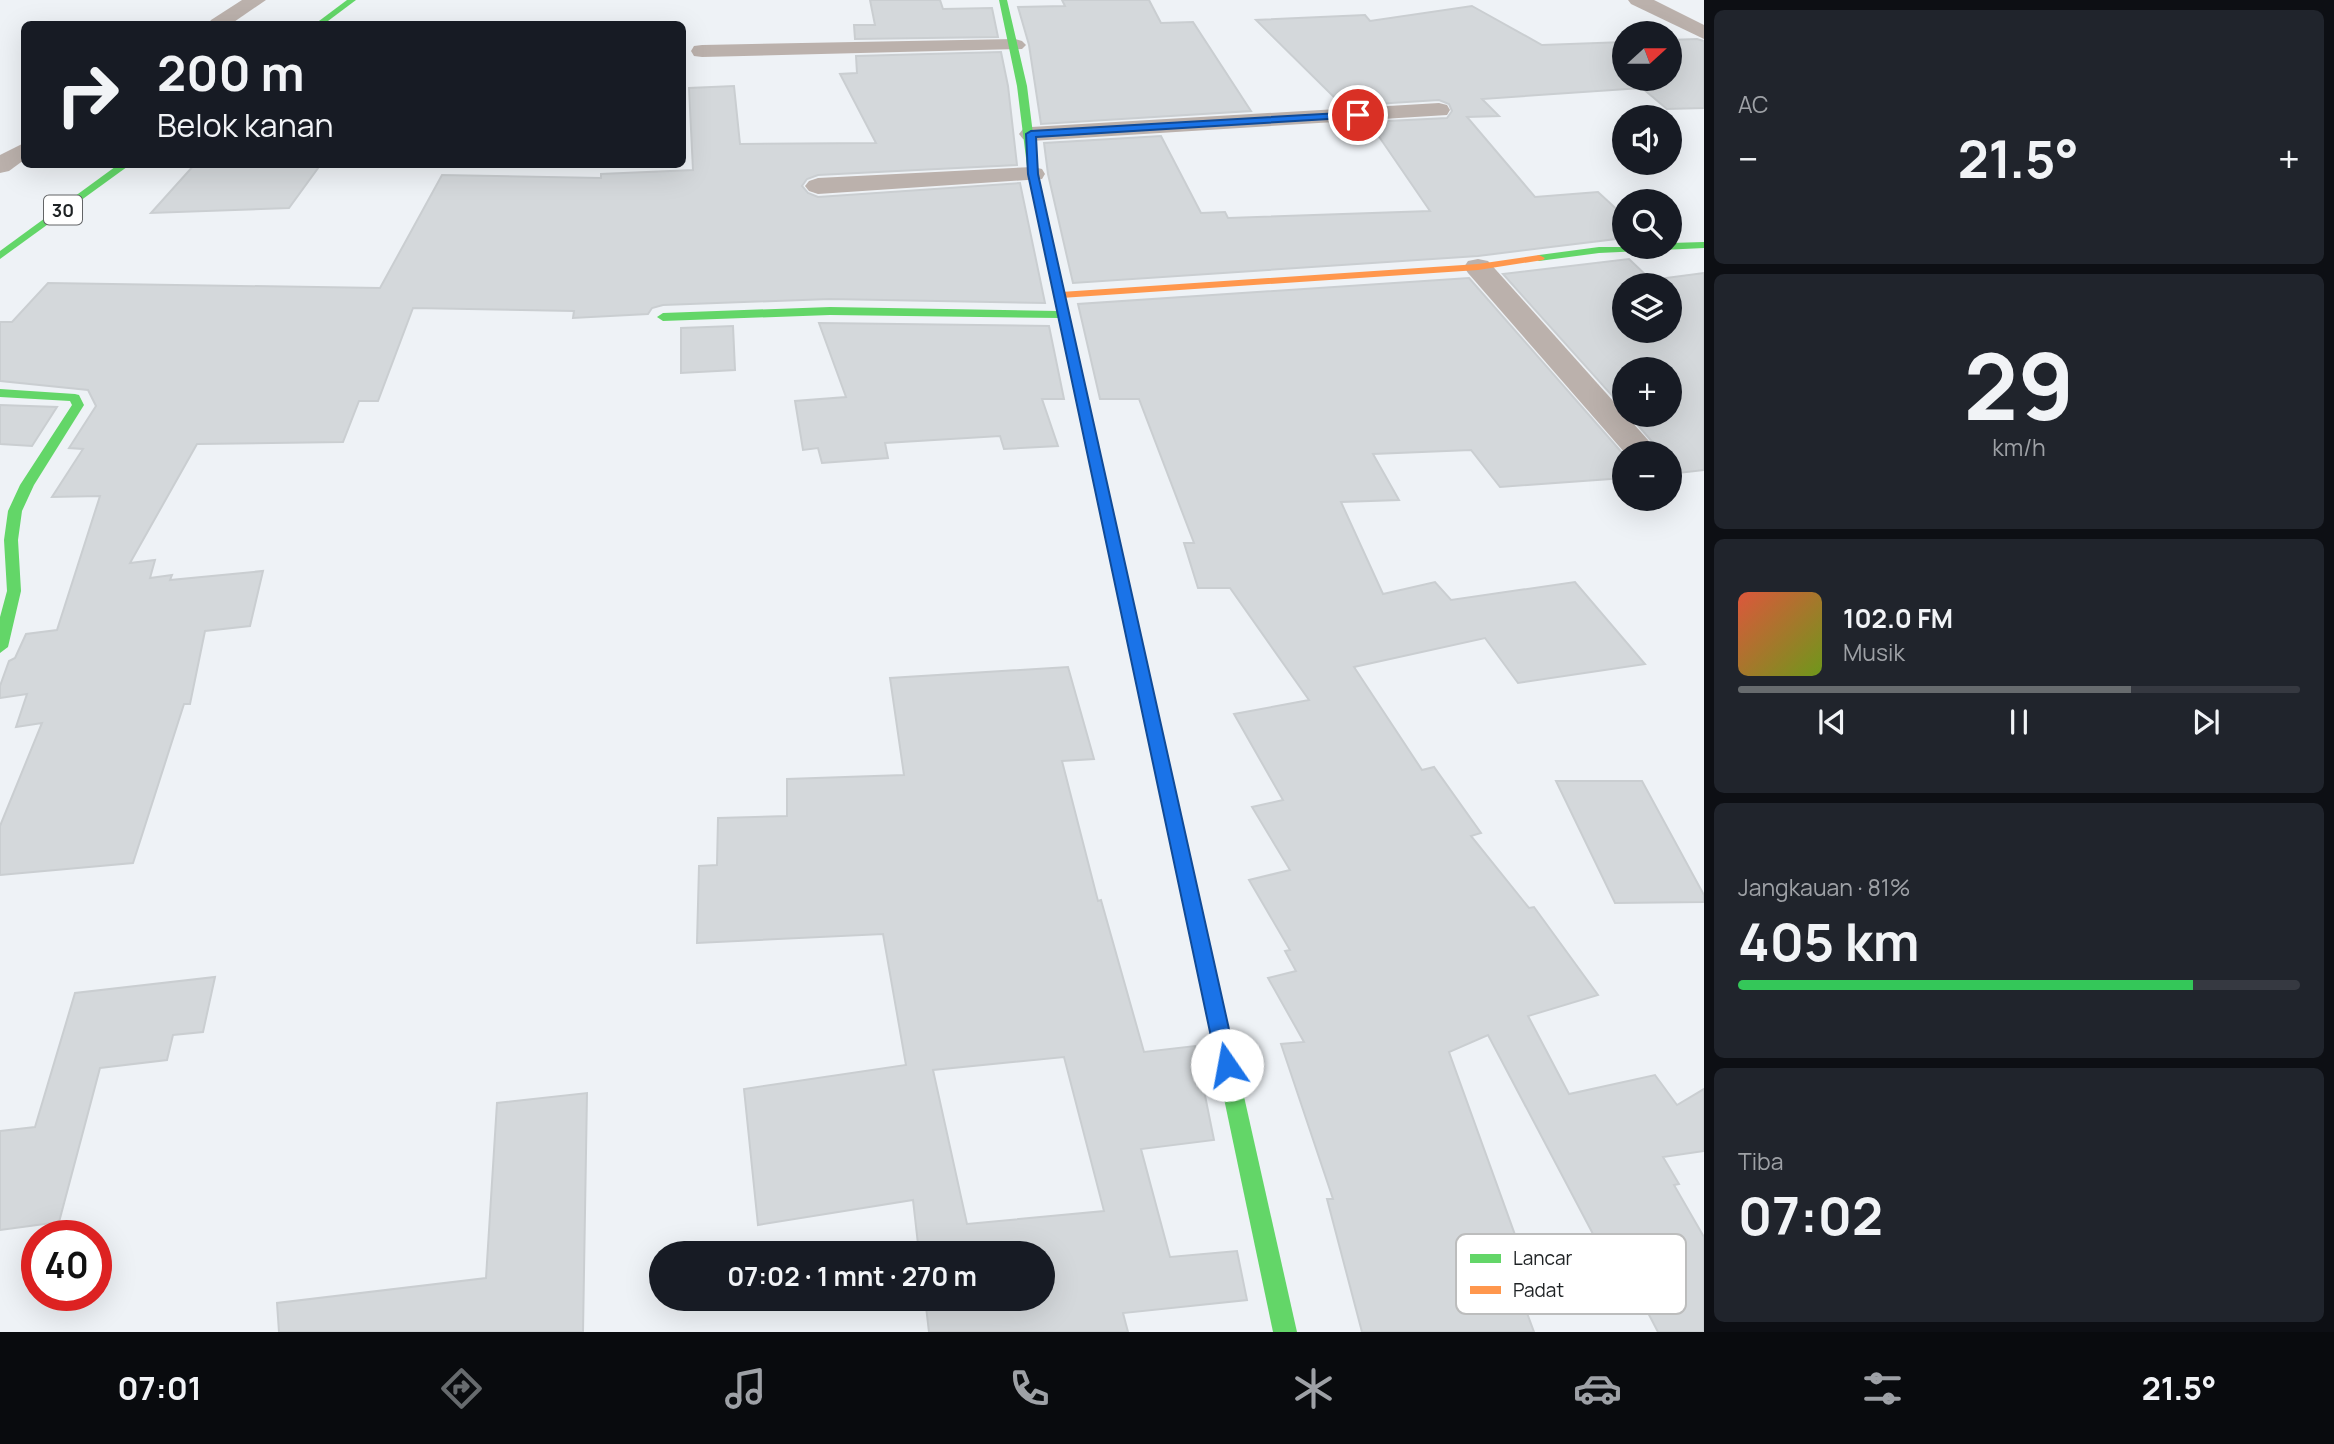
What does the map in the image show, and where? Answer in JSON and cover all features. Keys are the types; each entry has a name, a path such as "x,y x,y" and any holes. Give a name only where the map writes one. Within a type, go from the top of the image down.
{"main road":[{"path":"323,21 352,0"},
{"path":"1003,0 1015,45 1031,134 1033,174 1285,1332"},
{"name":"30","path":"0,256 121,168"},
{"path":"1061,295 1478,267 1599,250 1704,245"},
{"path":"663,317 830,311 1065,316"},
{"path":"0,393 61,395 75,398 78,405 27,485 15,511 11,540 14,591 0,647"}],"street":[{"path":"223,21 256,0"},
{"path":"1638,0 1704,33"},
{"path":"702,51 1015,45"},
{"path":"1031,134 1439,110"},
{"path":"0,166 21,152"},
{"path":"818,186 1033,174"},
{"path":"1478,267 1632,441"}],"building":[{"path":"870,0 940,0 943,9 992,8 998,37 855,39 854,25 875,25"},
{"path":"1062,0 1149,0 1161,23 1193,22 1251,111 1041,124 1029,45 1018,7 1065,6"},
{"path":"1472,6 1542,45 1612,42 1612,90 1482,99 1499,116 1467,117 1535,197 1598,192 1612,205 1612,239 1478,256 1073,283 1048,174 1044,143 1161,136 1201,213 1225,212 1228,218 1430,211 1369,122 1447,118 1452,111 1449,104 1439,100 1343,106 1256,20 1365,15 1370,21"},
{"path":"1682,40 1704,41 1704,108 1682,109 1682,105 1662,105 1646,91 1682,91"},
{"path":"1001,52 1008,86 1017,165 818,175 807,179 802,186 808,193 818,197 1020,183 1045,303 830,299 663,305 652,308 648,314 573,318 574,311 413,308 378,401 359,401 343,442 197,444 130,563 155,560 150,578 172,575 170,580 263,571 250,626 205,631 190,704 184,704 133,863 0,875 0,826 42,723 16,727 27,694 0,698 0,686 9,661 15,658 26,634 57,630 100,496 52,497 83,449 69,448 96,406 88,390 0,381 0,322 12,322 48,283 380,288 442,175 601,178 601,174 693,170 689,88 734,86 740,144 876,143 840,74 857,73 856,56"},
{"path":"191,168 318,168 289,208 151,213"},
{"path":"1629,259 1644,273 1612,273 1612,343 1682,343 1682,276 1704,273 1704,470 1682,473 1682,441 1652,441 1639,427 1682,427 1682,357 1612,357 1612,396 1503,274"},
{"path":"1469,278 1612,441 1612,479 1500,487 1471,450 1373,454 1399,500 1341,502 1383,594 1435,582 1451,600 1575,582 1645,664 1518,683 1485,638 1354,667 1422,770 1434,767 1481,833 1471,836 1529,908 1534,907 1598,995 1528,1016 1569,1094 1655,1075 1677,1105 1704,1089 1704,1151 1663,1157 1679,1184 1674,1185 1704,1237 1704,1332 1658,1332 1649,1314 1686,1314 1686,1234 1593,1234 1488,1035 1449,1052 1515,1234 1456,1234 1456,1314 1527,1314 1534,1332 1362,1332 1327,1199 1333,1199 1281,1044 1304,1042 1268,978 1296,971 1285,951 1290,950 1249,880 1290,870 1252,807 1283,800 1234,714 1309,700 1230,588 1198,588 1184,543 1194,543 1139,399 1100,399 1078,304"},
{"path":"819,323 1049,326 1064,399 1042,399 1058,446 1004,449 1000,436 885,443 888,458 822,463 818,448 803,450 795,401 846,397"},
{"path":"733,326 735,370 681,373 681,328"},
{"path":"0,405 57,407 32,446 0,444"},
{"path":"1068,667 1094,759 1062,761 1098,901 1101,900 1144,1052 1195,1046 1214,1140 1141,1149 1170,1257 1237,1251 1247,1300 1123,1313 1128,1332 929,1332 927,1311 1055,1311 1055,1241 918,1241 913,1200 758,1225 744,1089 906,1065 883,934 697,943 699,866 717,865 718,818 787,816 787,779 904,775 890,678","holes":["1064,1057 1104,1211 967,1224 933,1070"]},
{"path":"1556,781 1642,781 1704,895 1704,902 1615,903"},
{"path":"215,977 203,1032 173,1035 167,1060 100,1068 60,1220 21,1220 21,1227 0,1230 0,1131 35,1127 75,993"},
{"path":"587,1093 583,1332 279,1332 277,1303 486,1278 497,1103"}],"traffic: fast":[{"path":"323,21 352,0"},
{"path":"1003,0 1022,86 1033,174 1112,537"},
{"path":"0,256 121,168"},
{"path":"1539,258 1599,250 1704,245"},
{"path":"663,317 830,311 1065,315"},
{"path":"0,393 75,398 78,405 27,485 15,511 11,540 14,591 0,647"},
{"path":"1198,932 1285,1332"}],"traffic: slow":[{"path":"1061,295 1478,267 1539,258"},
{"path":"1112,537 1198,932"}],"route":[{"path":"1227,1065 1033,174 1031,134 1358,115"}]}
